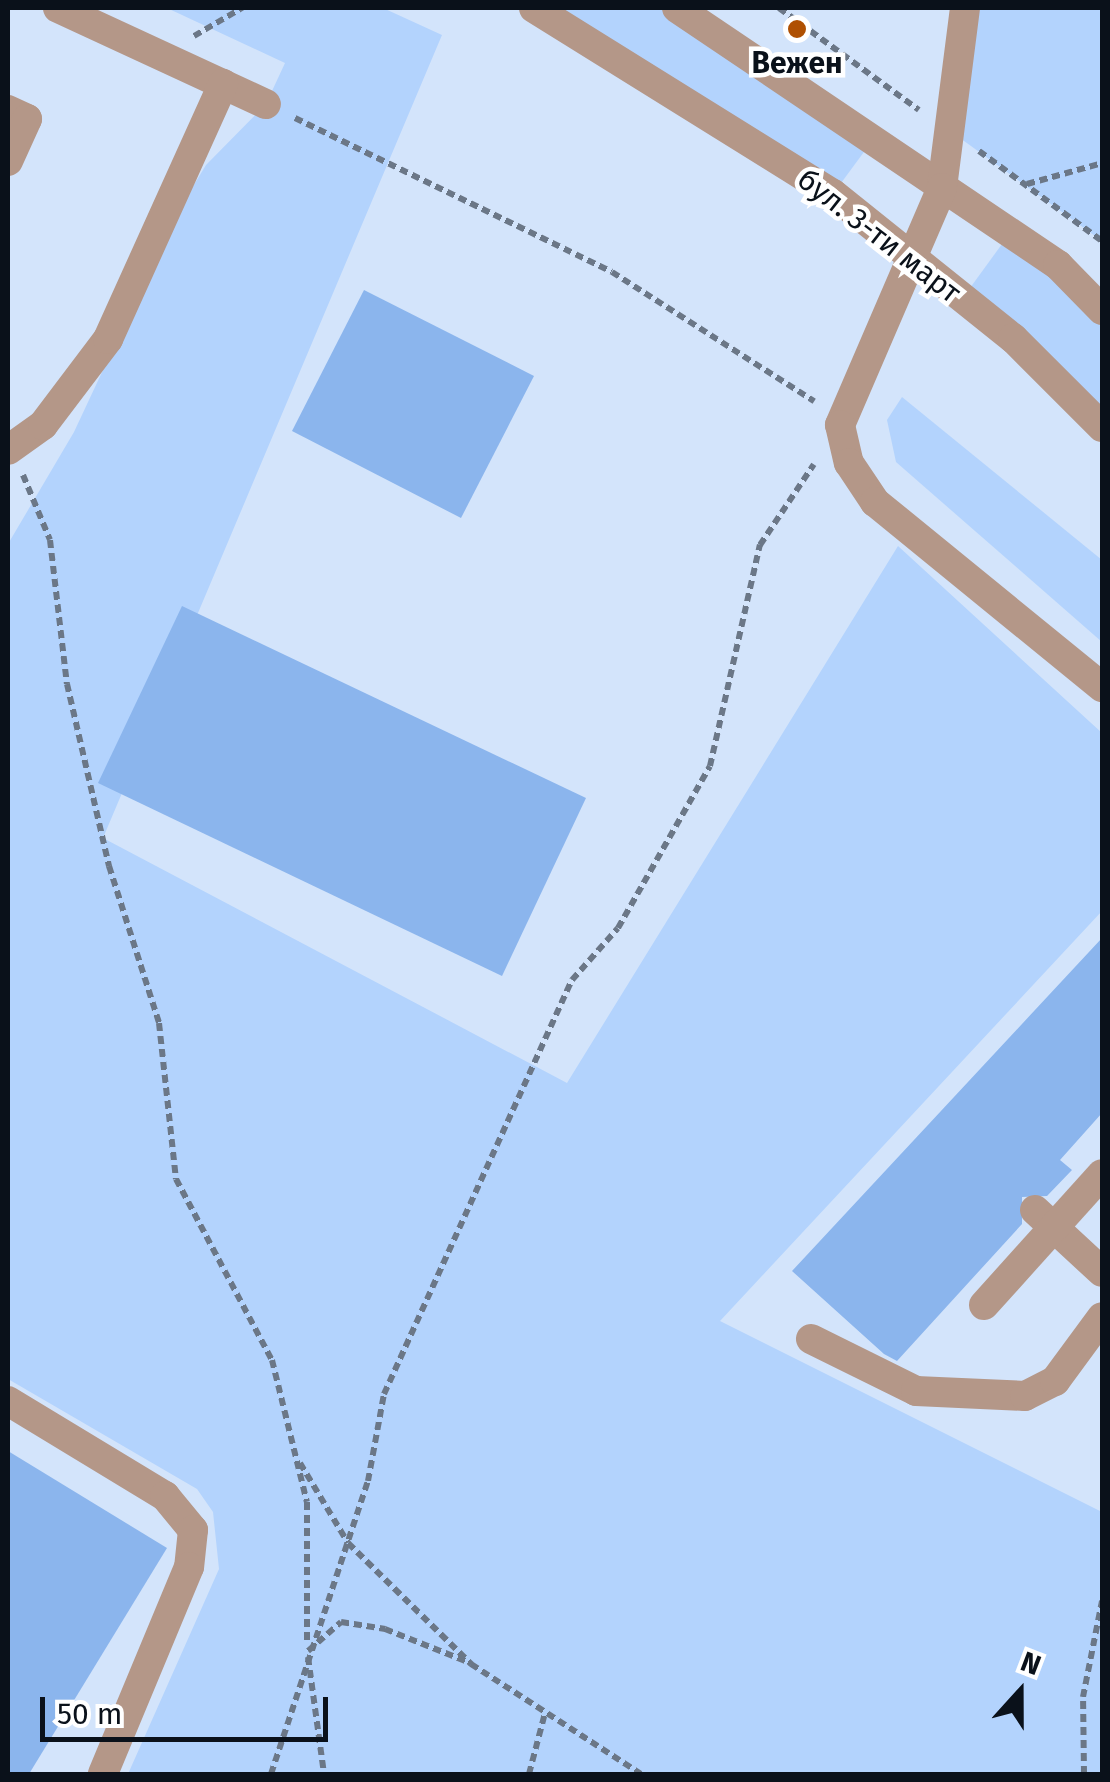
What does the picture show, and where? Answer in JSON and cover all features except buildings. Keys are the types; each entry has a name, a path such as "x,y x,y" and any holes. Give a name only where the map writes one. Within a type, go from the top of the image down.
{"street":[{"path":"58,8 266,104"},
{"name":"бул. 3-ти март","path":"534,8 833,194 912,262 1014,338 1102,427"},
{"path":"677,8 1058,266 1102,310"},
{"path":"965,8 942,188 912,262 854,377 840,425 849,463 875,502 1102,686"},
{"path":"10,450 44,425 108,340 223,84"},
{"path":"8,110 27,119 8,161"},
{"path":"984,1305 1045,1218 1102,1174"},
{"path":"1045,1218 1102,1272"},
{"path":"811,1339 916,1392 1024,1396 1055,1381 1102,1317"},
{"path":"8,1400 164,1496 193,1530 189,1567 103,1774"}],"path":[{"path":"177,62 202,24 242,8"},
{"path":"266,104 612,272 790,381 840,425 760,545 710,766 618,928 572,980 436,1270 384,1394 348,1543 308,1652 293,1727 271,1774"},
{"path":"1026,185 1102,163"},
{"path":"10,450 50,540 85,769 159,1023 176,1179 272,1360 296,1456 306,1502 308,1652 324,1774"},
{"path":"296,1456 348,1543 471,1664"},
{"path":"1084,1774 1083,1697 1102,1601"},
{"path":"308,1652 342,1622 385,1628 471,1664 641,1774"},
{"path":"529,1774 545,1712"}],"shaded area":[{"path":"167,8 383,8 442,35 103,838 567,1083 898,546 1102,733 1102,911 720,1321 1102,1512 1102,1774 128,1774 219,1569 213,1512 197,1489 8,1379 8,544 74,432 175,216 206,165 266,104 285,63"},
{"path":"534,8 672,8 872,141 833,194"},
{"path":"967,8 1102,8 1102,241 953,133"},
{"path":"1010,233 1102,310 1102,427 962,299"},
{"path":"902,397 1102,560 1102,642 896,462 887,420"}],"place":[{"name":"Вежен","path":"797,29"}]}
